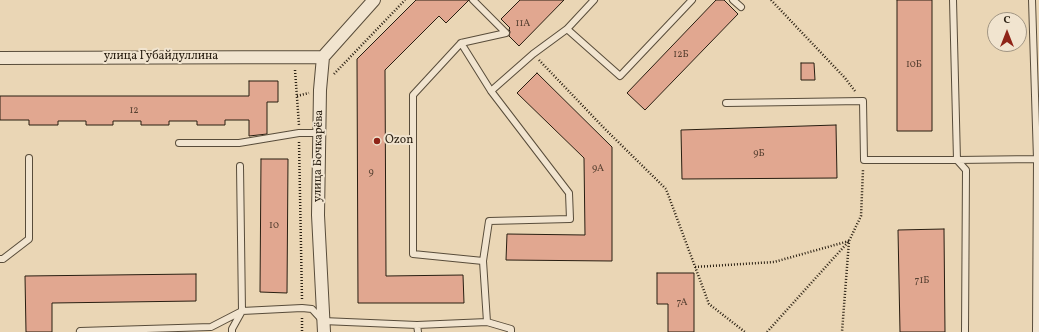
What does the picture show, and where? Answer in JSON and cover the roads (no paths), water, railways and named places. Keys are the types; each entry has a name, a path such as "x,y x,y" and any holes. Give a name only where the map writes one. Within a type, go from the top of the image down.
{"street":[{"path":"323,57 374,0"},
{"name":"улица Губайдуллина","path":"0,58 323,57"},
{"name":"улица Бочкарёва","path":"323,57 320,90 318,215 324,327"}],"lane":[{"path":"473,0 506,33 461,43 413,95 413,254 483,261"},
{"path":"491,91 533,54 567,29 594,0"},
{"path":"567,29 620,76 692,0"},
{"path":"733,0 741,7"},
{"path":"953,0 957,160 966,170 964,332"},
{"path":"1032,0 1038,158 1036,332"},
{"path":"461,43 491,91 569,193 570,219 489,221 483,261 487,322"},
{"path":"726,103 863,101 864,160 1038,158"},
{"path":"179,143 239,144 299,133 320,133"},
{"path":"0,258 3,259 29,239 29,158"},
{"path":"232,332 232,329 242,311 240,166"},
{"path":"80,332 211,326 242,311 302,308 312,308 324,327 487,322 511,329 511,332"},
{"path":"418,325 418,332"}],"place":[{"name":"Ozon","path":"377,141"}]}
